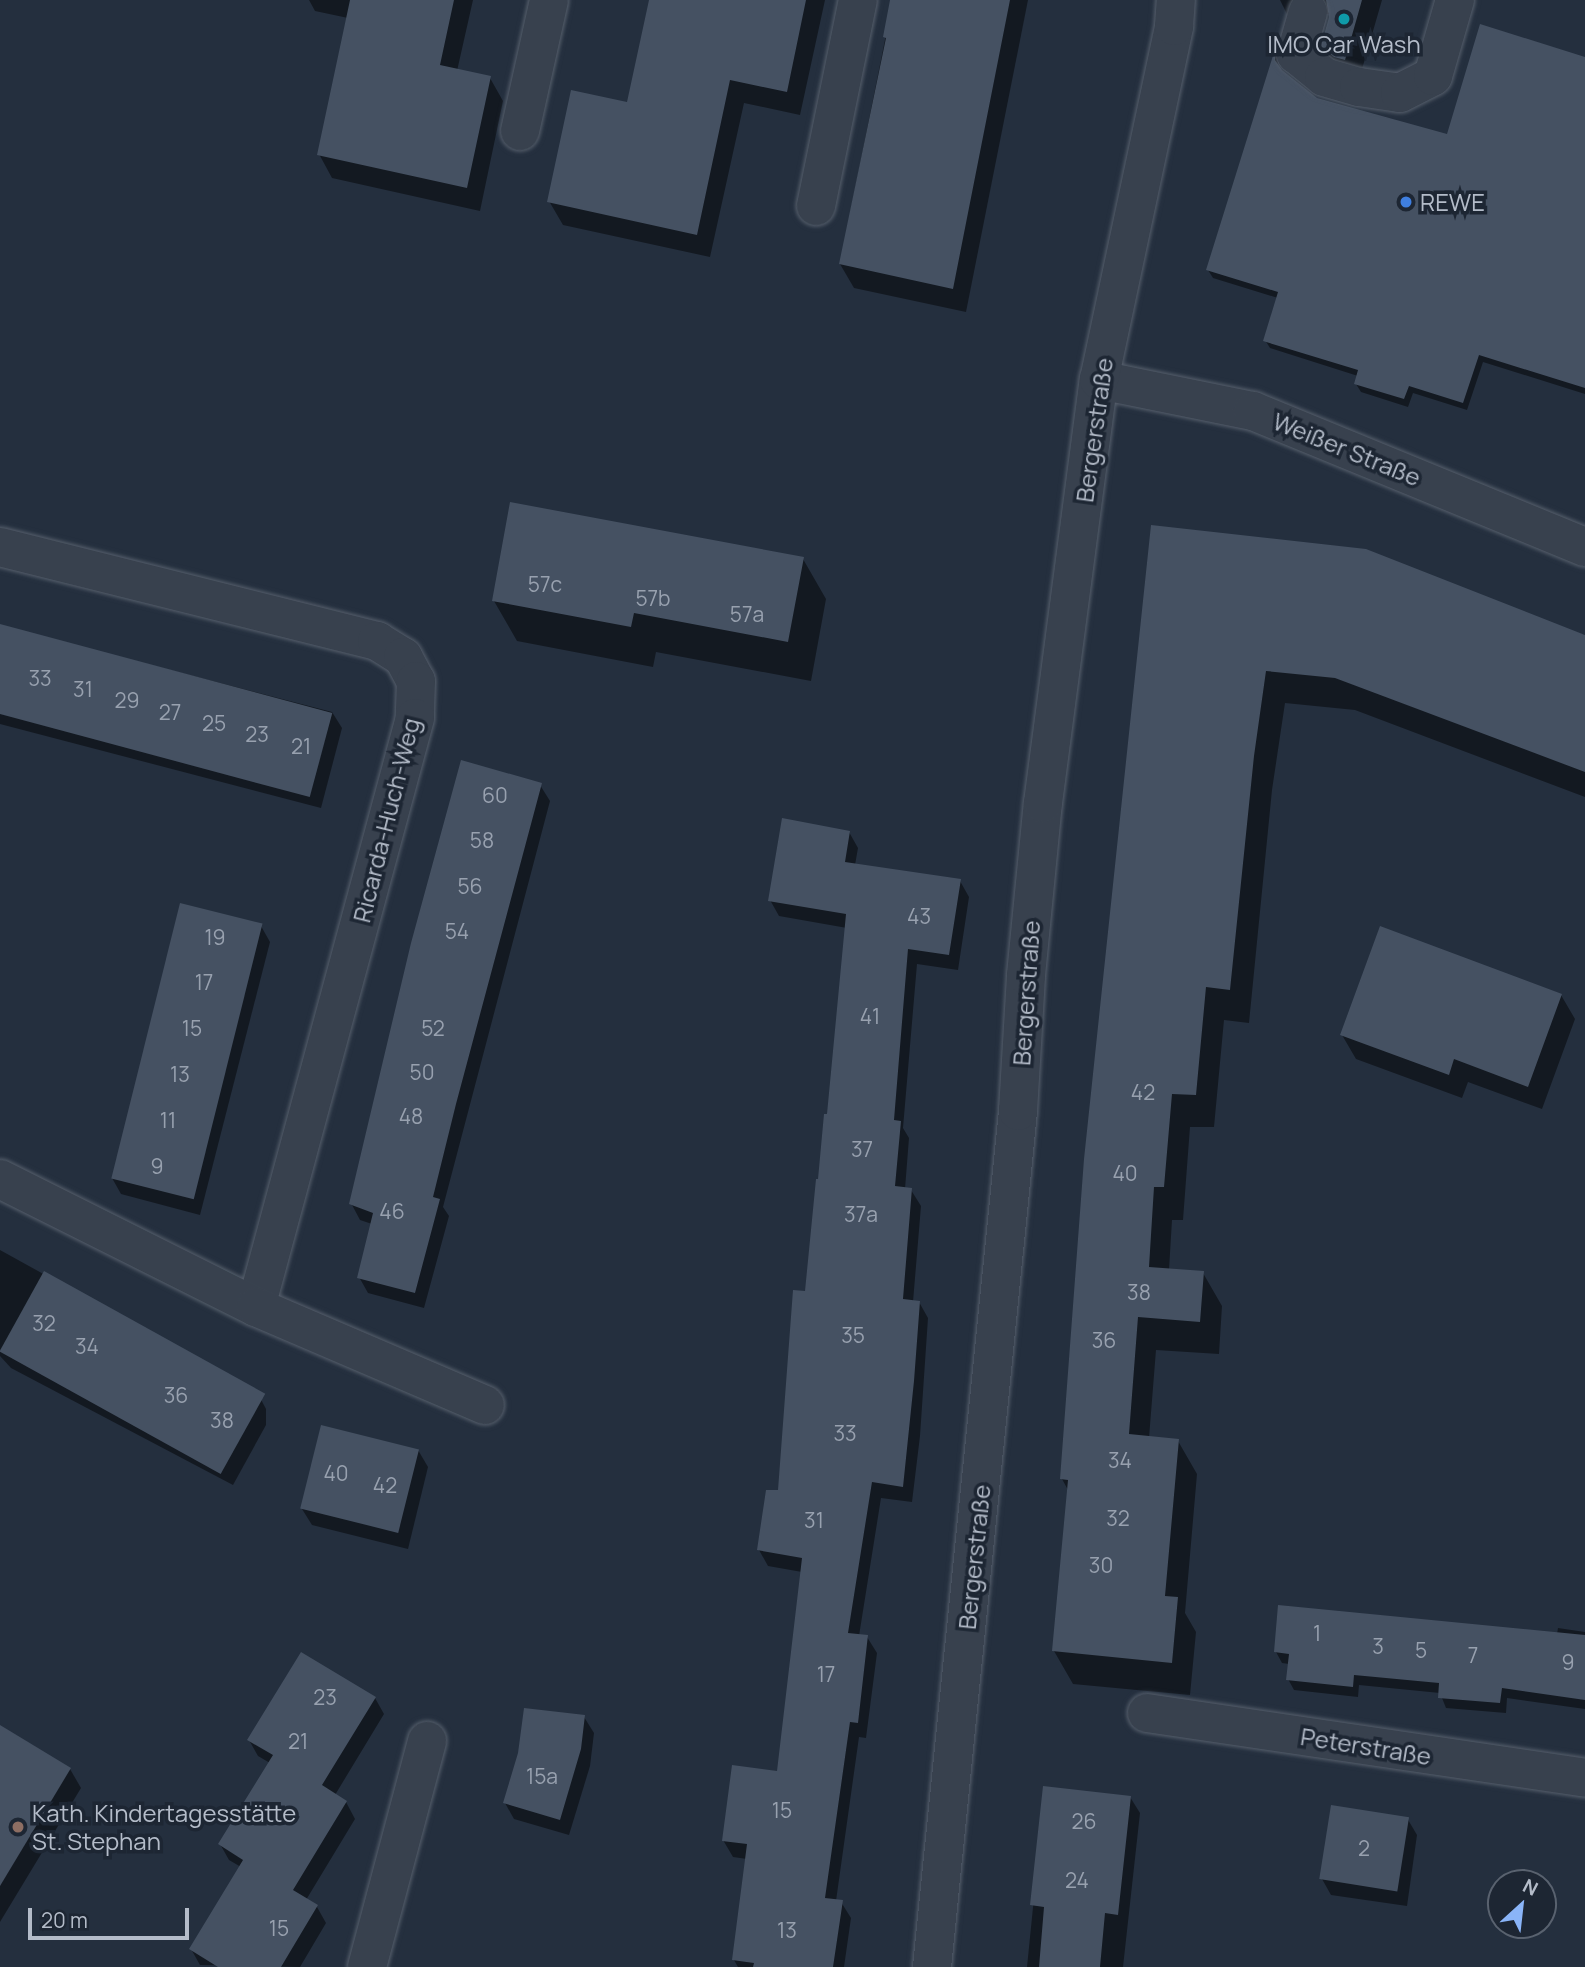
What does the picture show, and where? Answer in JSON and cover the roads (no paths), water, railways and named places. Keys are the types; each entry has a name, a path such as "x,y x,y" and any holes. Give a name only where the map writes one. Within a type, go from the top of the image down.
{"street":[{"path":"520,131 549,0"},
{"path":"816,206 858,0"},
{"path":"1308,12 1296,54 1324,76 1359,87 1400,93 1433,76 1455,0"},
{"name":"Bergerstraße","path":"932,1967 1016,1138 1026,975 1043,803 1099,380 1178,9"},
{"name":"Weißer Straße","path":"1099,380 1253,411 1585,547"},
{"name":"Ricarda-Huch-Weg","path":"0,547 377,641 403,657 416,681 415,718 256,1307"},
{"path":"0,1179 256,1307 485,1405"},
{"name":"Peterstraße","path":"1147,1713 1585,1779"},
{"path":"367,1967 426,1741"}],"place":[{"name":"IMO Car Wash","path":"1344,19"},
{"name":"REWE","path":"1406,202"},
{"name":"Kath. Kindertagesstätte St. Stephan","path":"18,1827"}]}
